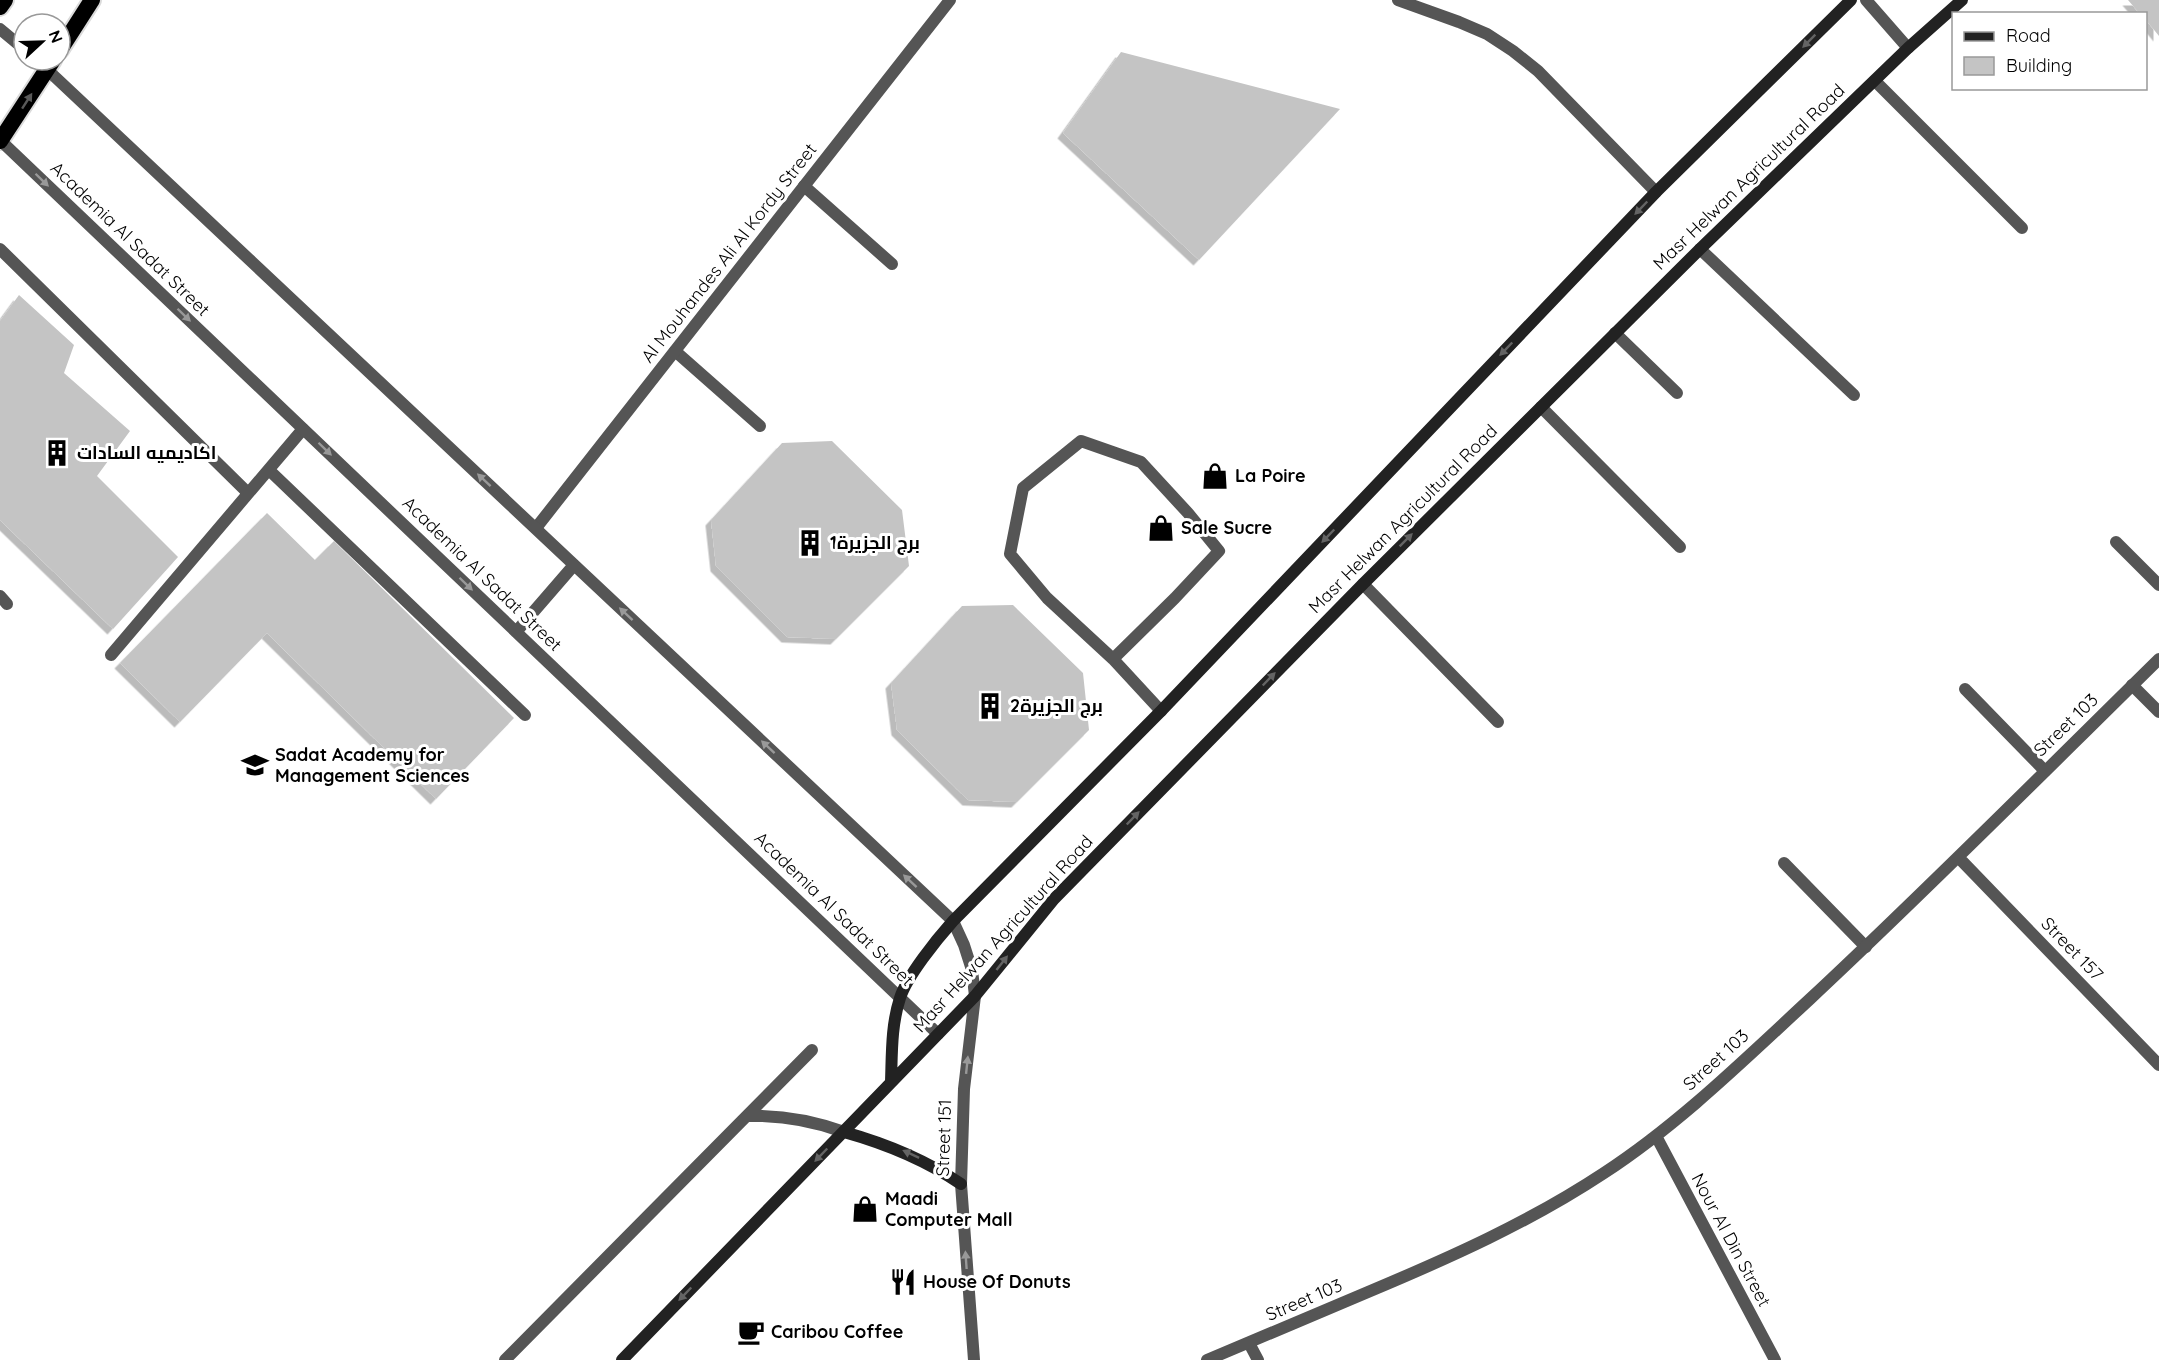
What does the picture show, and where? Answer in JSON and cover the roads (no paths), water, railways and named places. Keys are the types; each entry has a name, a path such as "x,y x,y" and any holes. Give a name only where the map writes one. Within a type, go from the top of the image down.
{"highway":[{"path":"0,7 4,0"},
{"path":"72,31 92,0"},
{"path":"0,140 41,72"}],"main road":[{"name":"Masr Helwan Agricultural Road","path":"891,1082 892,1032 900,996 935,941 1161,711 1656,192 1851,0"},
{"name":"Masr Helwan Agricultural Road","path":"621,1360 975,996 1054,899 1363,584 1700,249 1908,48 1962,0"},
{"path":"844,1132 904,1151 961,1184"}],"street":[{"name":"Al Mouhandes Ali Al Kordy Street","path":"536,528 950,0"},
{"path":"1398,0 1487,34 1514,51 1538,71 1656,192"},
{"path":"1866,0 1908,48"},
{"path":"0,29 12,39"},
{"path":"55,72 574,565 953,921"},
{"path":"1875,81 2022,228"},
{"name":"Academia Al Sadat Street","path":"0,140 939,1034"},
{"path":"804,186 892,264"},
{"path":"0,249 248,493"},
{"path":"1700,249 1854,395"},
{"path":"1615,333 1677,393"},
{"path":"675,351 760,426"},
{"path":"1541,407 1680,547"},
{"path":"111,655 303,429"},
{"path":"1113,659 1176,598 1218,551 1188,513 1142,462 1081,441 1023,488 1010,554 1047,598 1113,659 1161,711"},
{"path":"269,470 525,715"},
{"path":"2116,542 2159,585"},
{"path":"516,632 574,565"},
{"path":"1363,584 1498,722"},
{"name":"Street 103","path":"1207,1360 1436,1263 1493,1236 1550,1206 1604,1173 1656,1136 1712,1090 1866,947 1959,858 2159,658"},
{"path":"2132,685 2159,712"},
{"path":"1965,689 2045,771"},
{"name":"Street 157","path":"1959,858 2159,1065"},
{"path":"1784,863 1866,947"},
{"name":"Street 151","path":"953,921 972,970 975,996 964,1089 961,1184 974,1360"},
{"path":"505,1360 812,1050"},
{"path":"748,1116 772,1115 797,1118 844,1132"},
{"name":"Nour Al Din Street","path":"1656,1136 1775,1360"},
{"path":"1249,1342 1258,1360"}],"place":[{"name":"اكاديميه السادات","path":"57,453"},
{"name":"La Poire","path":"1215,476"},
{"name":"Sale Sucre","path":"1161,528"},
{"name":"برج الجزيرة1","path":"810,543"},
{"name":"برج الجزيرة2","path":"990,706"},
{"name":"Sadat Academy for Management Sciences","path":"255,765"},
{"name":"Maadi Computer Mall","path":"865,1209"},
{"name":"House Of Donuts","path":"903,1282"},
{"name":"Caribou Coffee","path":"751,1332"}]}
